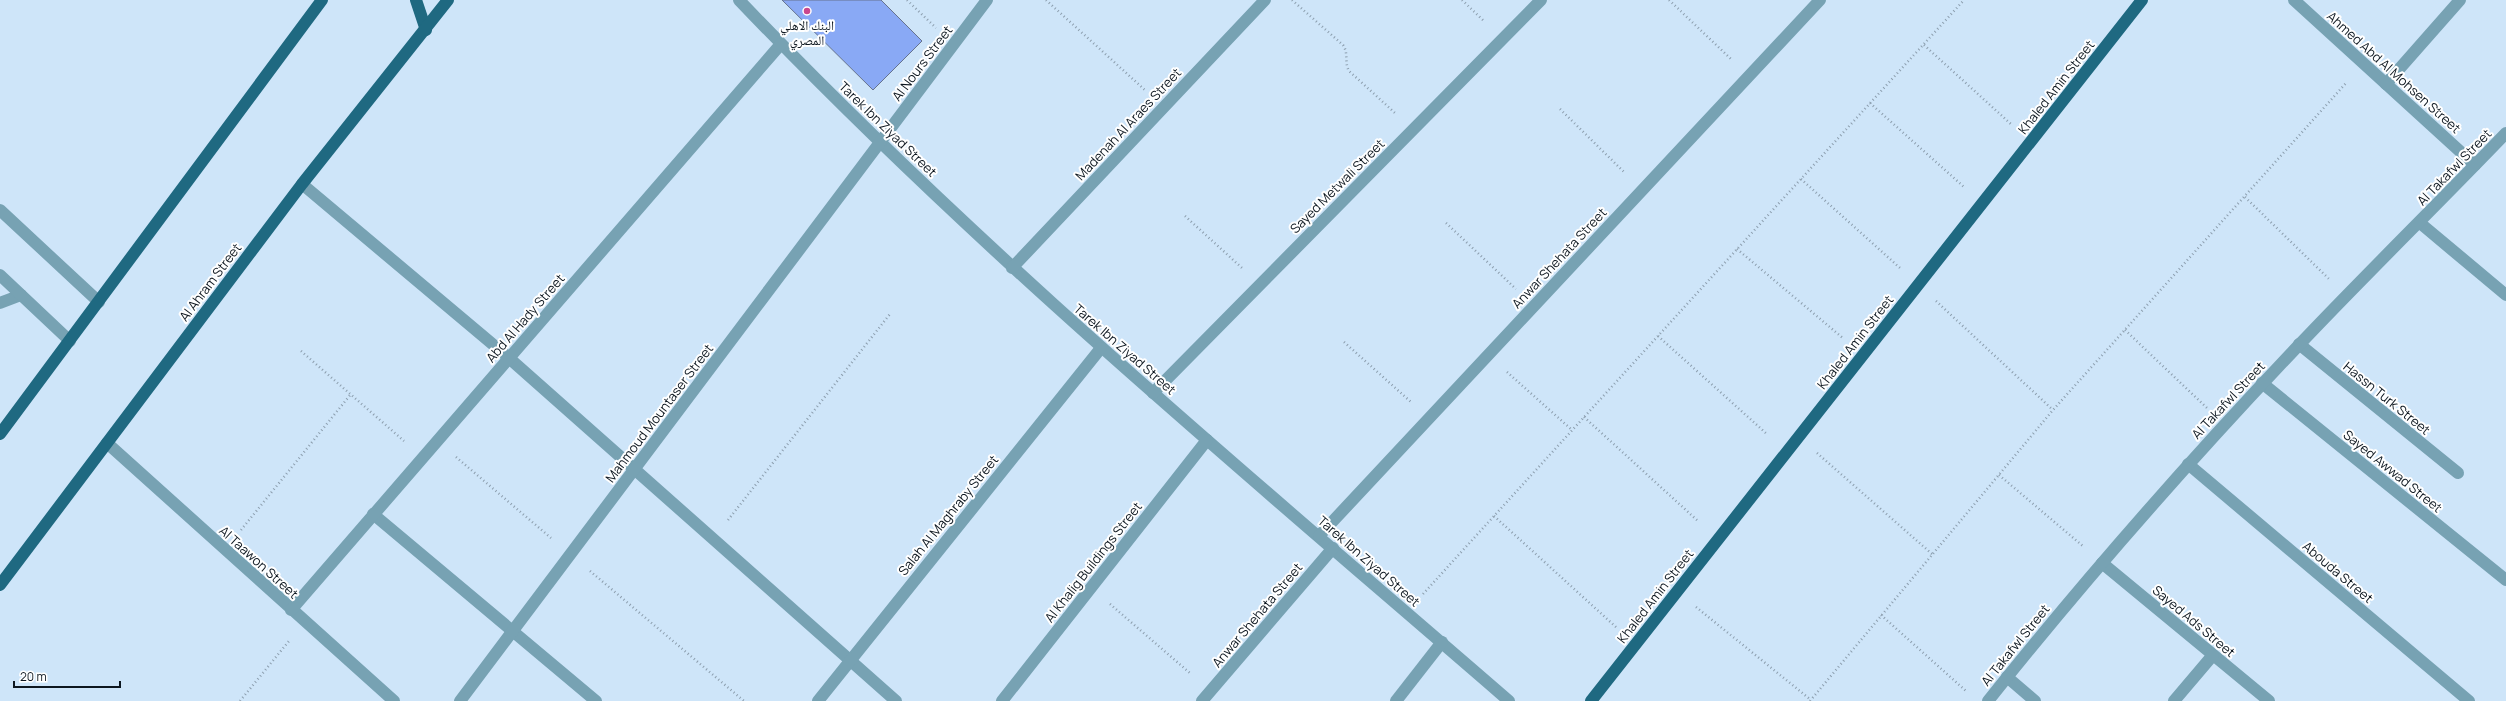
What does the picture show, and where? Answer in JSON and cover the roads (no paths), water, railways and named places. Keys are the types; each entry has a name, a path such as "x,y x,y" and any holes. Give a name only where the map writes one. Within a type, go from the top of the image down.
{"main road":[{"path":"0,434 322,0"},
{"path":"416,0 426,30"},
{"name":"Al Ahram Street","path":"0,585 302,184 426,30 448,0"},
{"name":"Khaled Amin Street","path":"1591,701 2142,0"}],"street":[{"name":"Tarek Ibn Ziyad Street","path":"739,0 880,142 1012,268 1101,348 1509,701"},
{"name":"Al Nours Street","path":"880,142 987,0"},
{"name":"Madenah Al Araes Street","path":"1012,268 1265,0"},
{"name":"Sayed Metwali Street","path":"1153,393 1541,0"},
{"name":"Anwar Shehata Street","path":"1319,536 1820,0"},
{"name":"Ahmed Abd Al Mohsen Street","path":"2294,0 2475,165"},
{"path":"2386,84 2460,0"},
{"name":"Abd Al Hady Street","path":"291,610 781,44"},
{"name":"Al Takafwl Street","path":"1988,701 2102,563 2188,464 2262,383 2475,165 2503,141"},
{"name":"Mahmoud Mountaser Street","path":"460,701 880,142"},
{"path":"302,184 509,358 896,701"},
{"path":"0,210 99,302"},
{"path":"2420,223 2506,295"},
{"path":"0,275 70,341"},
{"path":"0,303 21,295"},
{"name":"Hassn Turk Street","path":"2299,344 2458,473"},
{"name":"Salah Al Maghraby Street","path":"818,701 849,659 1101,348"},
{"name":"Sayed Awwad Street","path":"2262,383 2506,580"},
{"name":"Al Khalig Buildings Street","path":"1002,701 1207,440"},
{"name":"Al Taawon Street","path":"107,443 224,551 394,701"},
{"name":"Abouda Street","path":"2188,464 2469,701"},
{"path":"374,514 596,701"},
{"name":"Anwar Shehata Street","path":"1202,701 1332,548"},
{"name":"Sayed Ads Street","path":"2102,563 2269,701"},
{"path":"1396,701 1442,642"},
{"path":"2174,701 2213,655"},
{"path":"2007,677 2035,701"}],"place":[{"name":"البنك الاهلي المصري","path":"807,11"}]}
